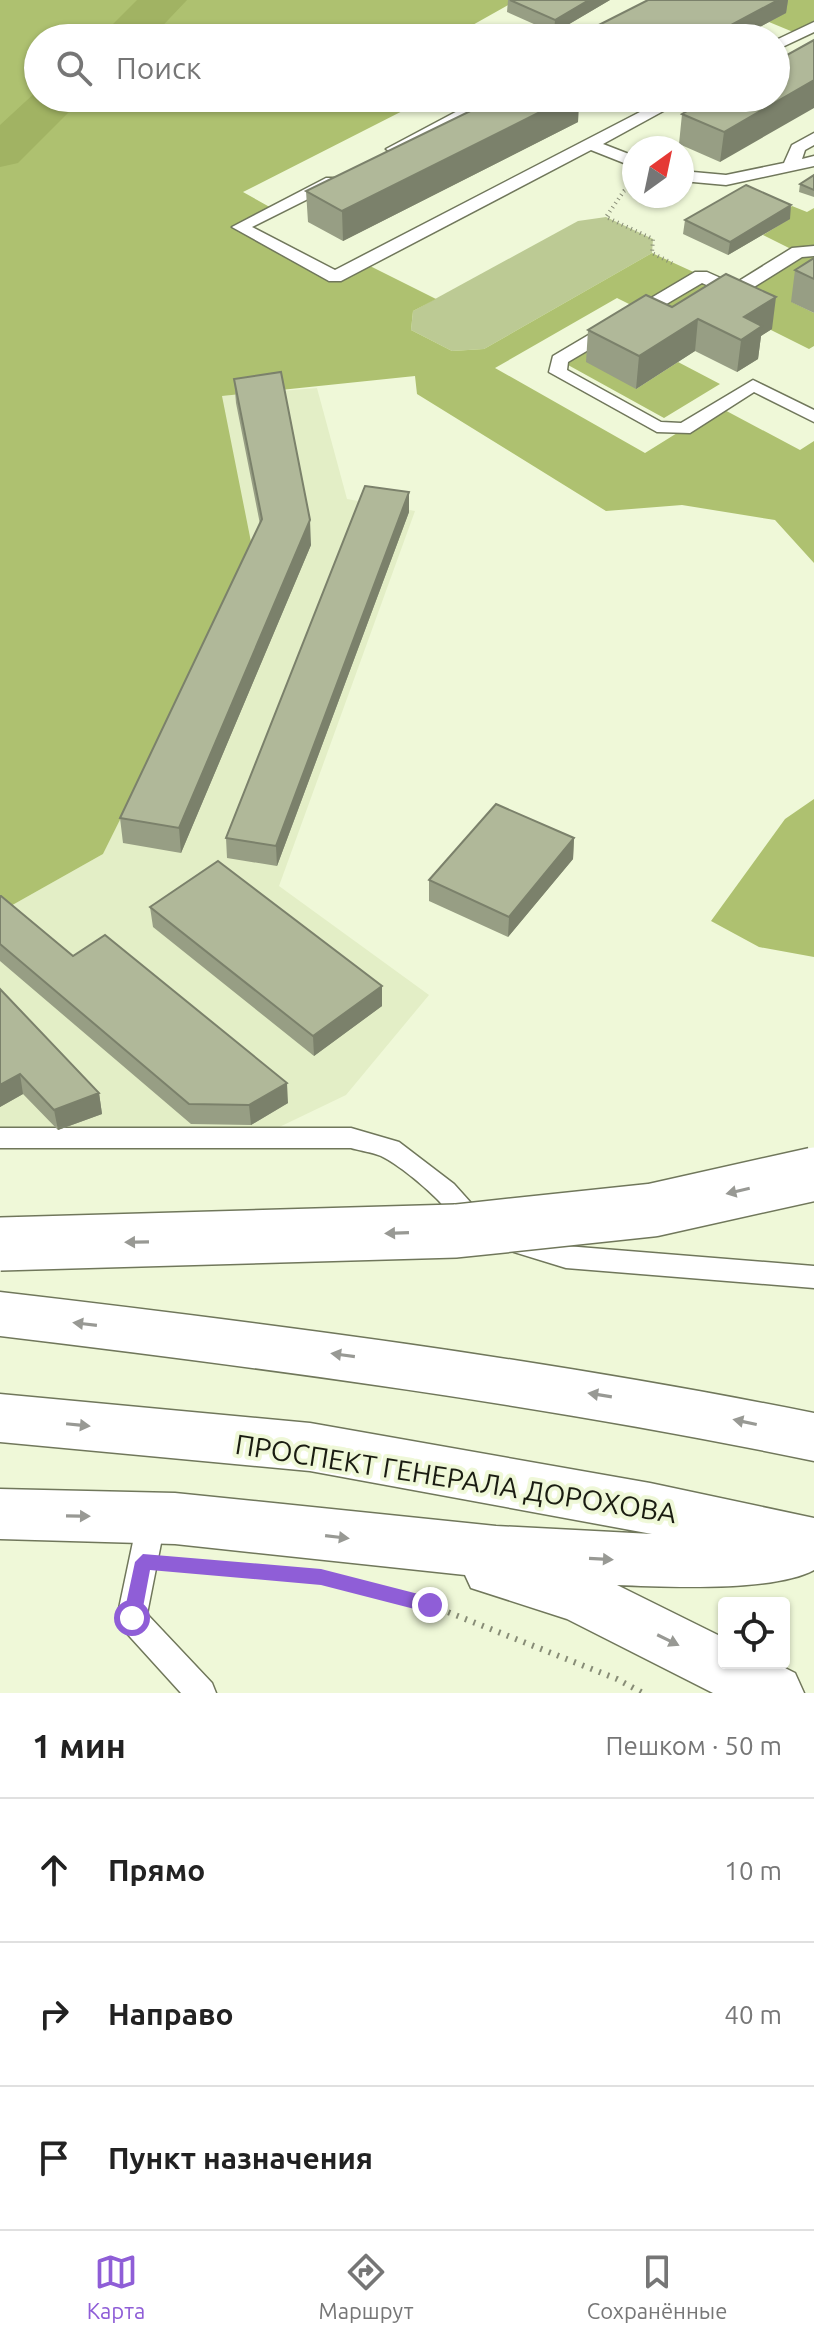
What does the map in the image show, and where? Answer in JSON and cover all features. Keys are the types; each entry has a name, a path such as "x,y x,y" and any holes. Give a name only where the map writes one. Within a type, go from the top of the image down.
{"main road":[{"path":"0,1244 456,1231 653,1210 814,1174"},
{"path":"0,1314 337,1354 677,1407 814,1437"},
{"name":"ПРОСПЕКТ ГЕНЕРАЛА ДОРОХОВА","path":"0,1418 310,1447 650,1508 814,1544"},
{"path":"0,1514 198,1520 412,1546 608,1560 766,1556 814,1551"},
{"path":"412,1546 580,1596 774,1693"}],"lane":[{"path":"790,39 814,26"},
{"path":"383,155 467,112"},
{"path":"341,176 240,227 335,277 653,112"},
{"path":"791,166 798,148 814,138"},
{"path":"592,145 622,157"},
{"path":"694,177 726,180 814,161"},
{"path":"814,251 798,252 735,291 701,276 559,360 558,372 657,427 684,429 753,385 814,417"},
{"path":"0,1138 351,1138 390,1149 445,1191 467,1218 506,1240 566,1257 814,1277"},
{"path":"152,1518 132,1618 201,1693"}],"path":[{"path":"622,194 606,217 653,239 652,253 701,276"},
{"path":"352,1585 430,1605 617,1679 643,1693"}],"shaded area":[{"path":"606,217 653,239 652,253 484,349 452,351 411,330 413,311 578,221"},
{"path":"317,388 347,499 415,511 279,886 429,995 346,1095 271,1131 0,1135 0,912 103,854 252,552 221,396"}],"green space":[{"path":"0,0 517,0 474,24 24,24 24,112 400,112 243,192 275,210 241,227 335,277 364,263 436,299 413,311 411,330 452,351 484,349 652,253 735,291 797,252 763,235 789,219 780,215 792,206 807,212 814,208 814,287 792,302 814,313 814,346 809,349 723,306 636,389 678,362 720,384 664,418 559,360 643,311 617,298 495,368 645,453 719,407 800,450 814,441 814,563 775,520 682,505 606,511 417,394 415,376 222,396 253,552 103,854 0,912"},
{"path":"768,0 814,0 814,26 798,34 790,31 790,24 769,22"},
{"path":"814,799 814,957 759,947 711,921 785,819"}],"building":[{"path":"510,0 589,0 555,20"},
{"path":"648,0 778,0 733,24 601,24"},
{"path":"814,40 814,80 790,94 790,53"},
{"path":"468,112 540,112 342,211 306,191"},
{"path":"686,112 759,112 724,132 682,114"},
{"path":"814,175 814,190 800,184"},
{"path":"746,185 791,205 730,242 685,220"},
{"path":"814,258 814,279 795,270"},
{"path":"726,274 776,297 744,317 762,326 741,340 698,319 639,356 588,330 646,295 672,307"},
{"path":"281,372 310,520 179,828 120,818 262,519 234,379"},
{"path":"365,486 409,492 276,846 226,838"},
{"path":"496,804 574,838 509,917 429,880"},
{"path":"218,861 382,986 313,1036 150,907"},
{"path":"0,896 73,956 105,935 287,1083 249,1105 189,1104 0,944"},
{"path":"0,989 99,1093 54,1110 20,1074 0,1085"}],"waterway":[{"path":"138,24 164,0"},
{"path":"0,152 43,112"}],"route":[{"path":"132,1618 143,1562 321,1577 430,1605"}]}
